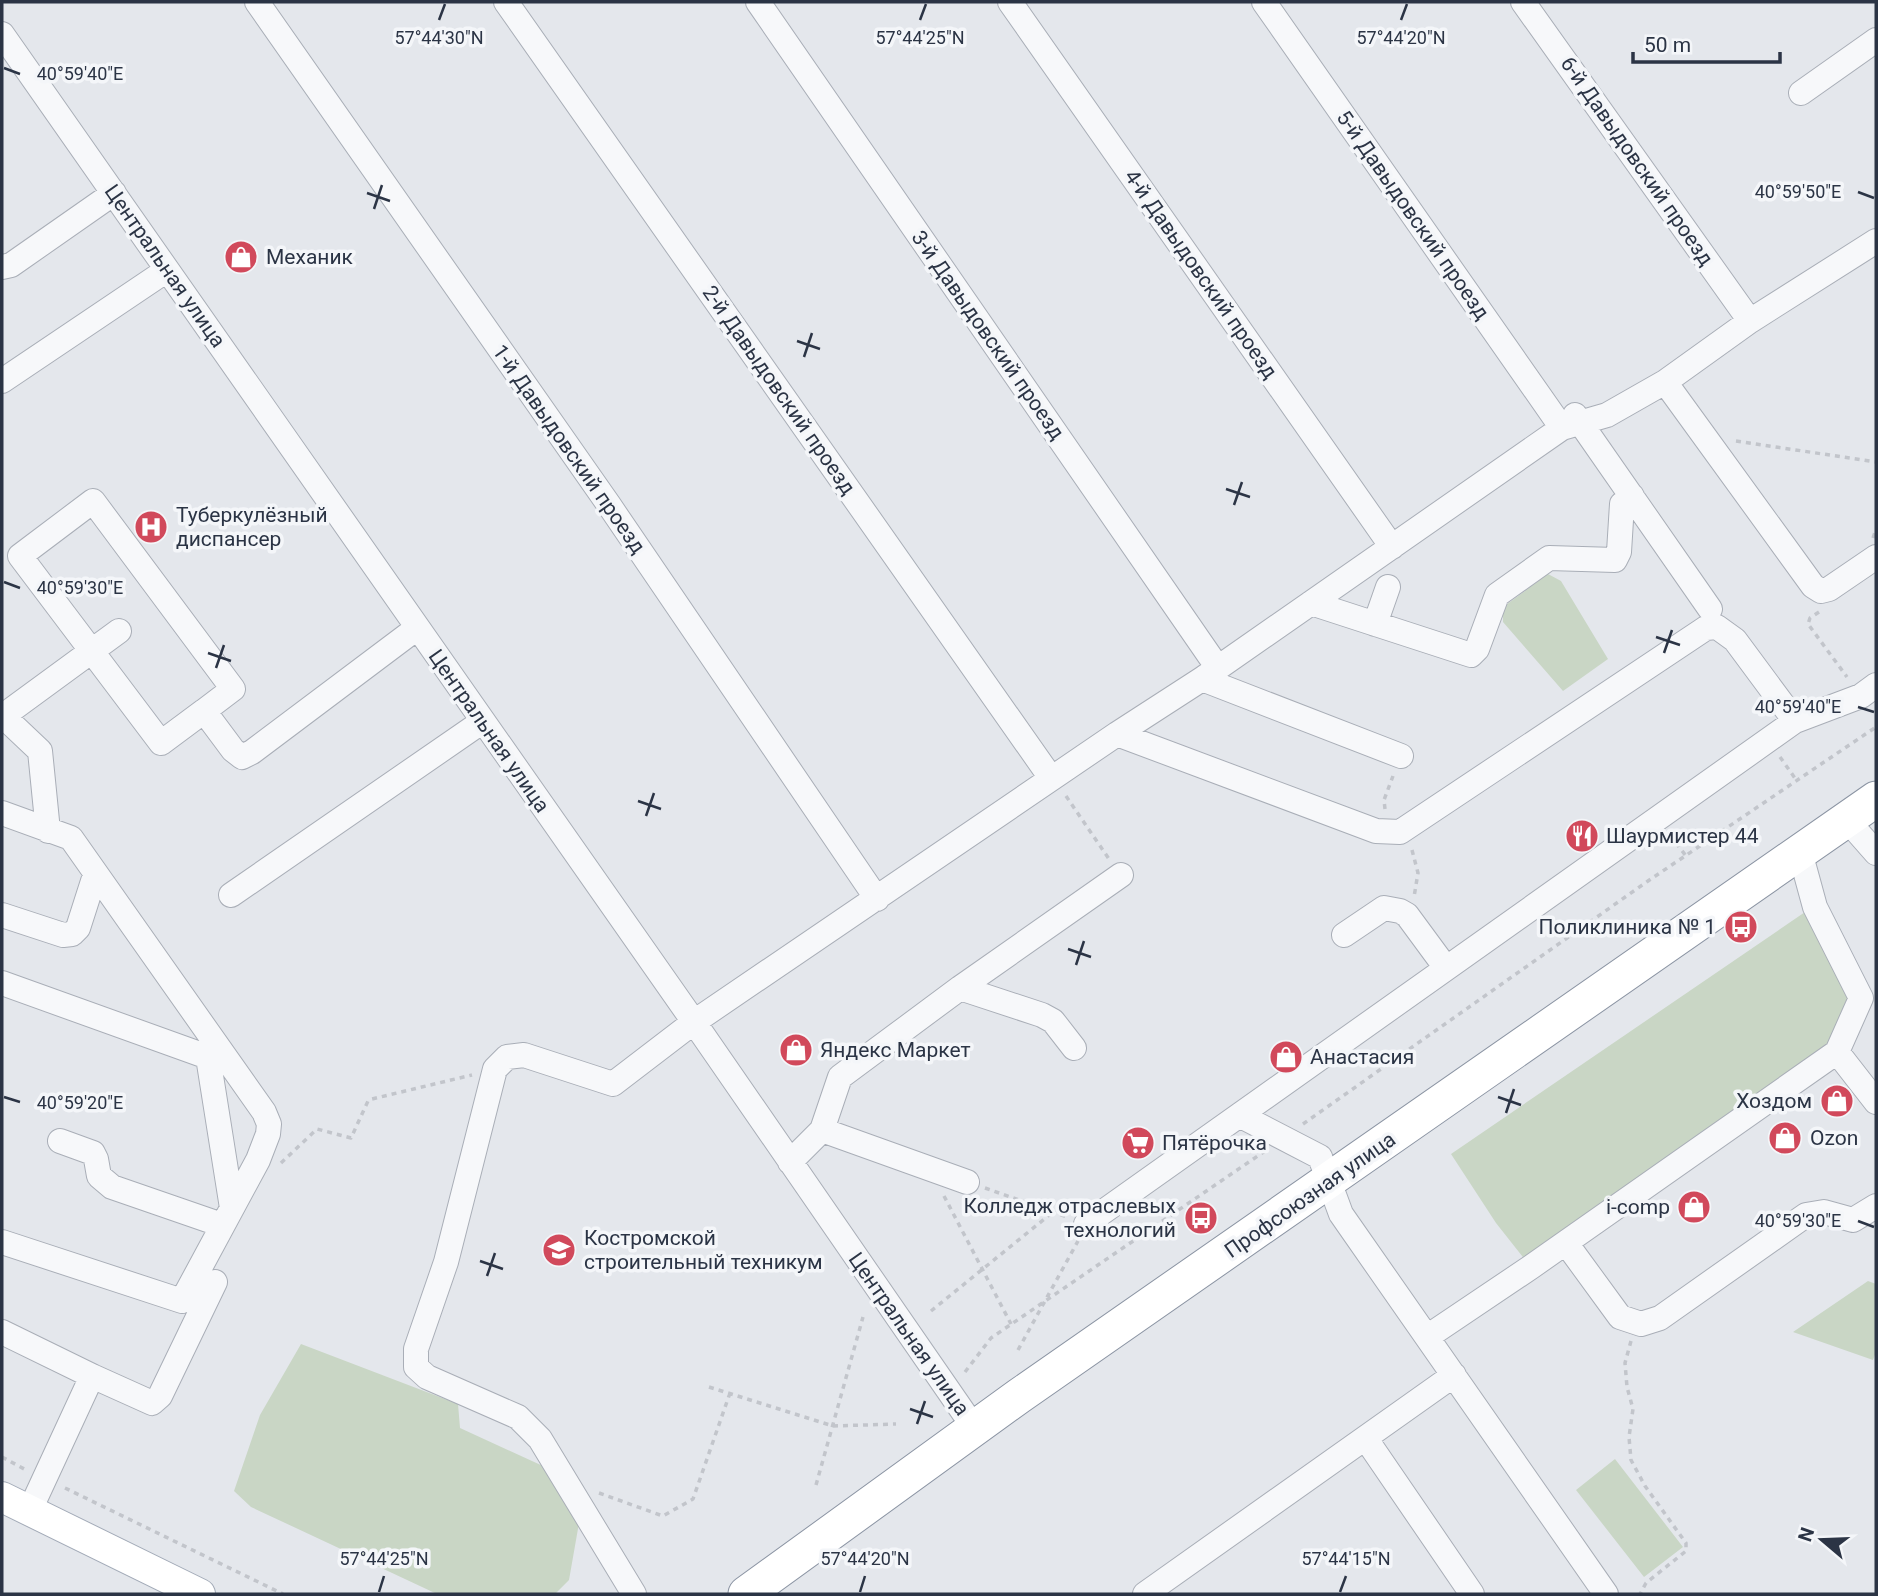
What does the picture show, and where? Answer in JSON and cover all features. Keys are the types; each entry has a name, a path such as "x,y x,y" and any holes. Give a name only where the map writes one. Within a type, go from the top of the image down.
{"highway":[{"name":"Профсоюзная улица","path":"749,1593 975,1429 1876,799"}],"main road":[{"path":"2,1497 200,1594"}],"street":[{"name":"1-й Давыдовский проезд","path":"257,2 608,505 877,899"},
{"name":"2-й Давыдовский проезд","path":"506,2 1055,782"},
{"name":"3-й Давыдовский проезд","path":"758,2 1210,674"},
{"name":"4-й Давыдовский проезд","path":"1010,2 1392,547"},
{"name":"5-й Давыдовский проезд","path":"1265,2 1573,422 1632,496 1710,609"},
{"name":"6-й Давыдовский проезд","path":"1523,2 1750,321"},
{"name":"Центральная улица","path":"2,34 975,1429"},
{"path":"1801,93 1876,40"},
{"path":"2,267 11,265 114,193"},
{"path":"634,1594 540,1439 518,1417 427,1377 416,1367 416,1349 446,1262 495,1069 507,1058 524,1055 613,1084 694,1023 1055,782 1117,734 1210,674 1573,422 1607,415 1665,382 1750,321 1876,241"},
{"path":"2,381 167,270"},
{"path":"1665,382 1813,586 1821,592 1829,589 1876,557"},
{"path":"1311,603 1471,655 1477,649 1497,595 1549,558 1615,560 1619,552 1622,503 1632,496"},
{"path":"93,501 233,689 204,711 161,743 20,556 93,501"},
{"path":"1375,624 1388,587"},
{"path":"1117,734 1376,831 1400,832 1706,628 1717,627 1735,640 1796,721"},
{"path":"204,711 233,750 242,757 417,628"},
{"path":"48,831 40,751 2,716 120,631"},
{"path":"1210,674 1401,756"},
{"path":"1086,1224 1796,721 1869,690"},
{"path":"231,895 483,721"},
{"path":"2,813 71,838 208,1045 264,1112 269,1124 258,1160 227,1216 160,1396 152,1403 2,1332"},
{"path":"1847,820 1876,853"},
{"path":"1800,852 1815,907 1861,998 1876,1019"},
{"path":"790,1162 822,1130 840,1077 960,988 1115,866"},
{"path":"3,919 63,935 72,934 78,928 95,875"},
{"path":"1344,934 1384,908 1400,911 1407,915 1446,968"},
{"path":"2,983 208,1045"},
{"path":"960,988 1042,1015 1053,1021 1074,1048"},
{"path":"1427,1337 1566,1243 1837,1052 1861,998"},
{"path":"208,1045 227,1216"},
{"path":"1837,1052 1876,1102"},
{"path":"1241,1116 1320,1157 1341,1214 1606,1594"},
{"path":"822,1130 967,1182"},
{"path":"60,1141 93,1153 99,1176 112,1187 227,1216"},
{"path":"1566,1243 1620,1317 1640,1324 1660,1318 1806,1215 1825,1213 1853,1220 1876,1206"},
{"path":"2,1242 190,1310"},
{"path":"190,1310 215,1282"},
{"path":"30,1510 92,1376"},
{"path":"1145,1594 1454,1376"},
{"path":"1366,1438 1472,1594"}],"path":[{"path":"1703,436 1876,462"},
{"path":"1821,611 1810,618 1808,624 1869,690"},
{"path":"965,1372 991,1338 1283,1138 1637,889 1876,727"},
{"path":"1768,741 1797,781"},
{"path":"1055,782 1115,866"},
{"path":"258,1160 280,1164 317,1129 351,1138 368,1101 372,1099 495,1069"},
{"path":"930,1169 1011,1324"},
{"path":"967,1182 1086,1224 1018,1349"},
{"path":"931,1311 1053,1212"},
{"path":"816,1485 863,1317"},
{"path":"1632,1338 1625,1363 1627,1387 1633,1409 1629,1437 1632,1460 1645,1486 1686,1543 1686,1551 1646,1583 1640,1594"},
{"path":"709,1387 833,1426 896,1424"},
{"path":"568,1482 663,1516 693,1499 730,1394"},
{"path":"2,1457 283,1594"}],"green space":[{"path":"1548,574 1561,581 1608,659 1563,691 1503,622 1503,607"},
{"path":"1808,910 1855,998 1833,1047 1526,1261 1496,1223 1451,1154"},
{"path":"1868,1281 1876,1284 1876,1352 1873,1360 1793,1332"},
{"path":"301,1344 458,1404 460,1428 556,1472 579,1523 569,1580 555,1594 437,1594 251,1507 234,1491 260,1415"},
{"path":"1615,1459 1683,1547 1644,1577 1576,1490"}],"place":[{"name":"Механик","path":"241,257"},
{"name":"Туберкулёзный диспансер","path":"151,527"},
{"name":"Шаурмистер 44","path":"1582,836"},
{"name":"Поликлиника № 1","path":"1741,927"},
{"name":"Яндекс Маркет","path":"796,1050"},
{"name":"Анастасия","path":"1286,1057"},
{"name":"Хоздом","path":"1837,1101"},
{"name":"Ozon","path":"1785,1138"},
{"name":"Пятёрочка","path":"1138,1143"},
{"name":"i-comp","path":"1694,1207"},
{"name":"Колледж отраслевых технологий","path":"1201,1218"},
{"name":"Костромской строительный техникум","path":"559,1250"}]}
